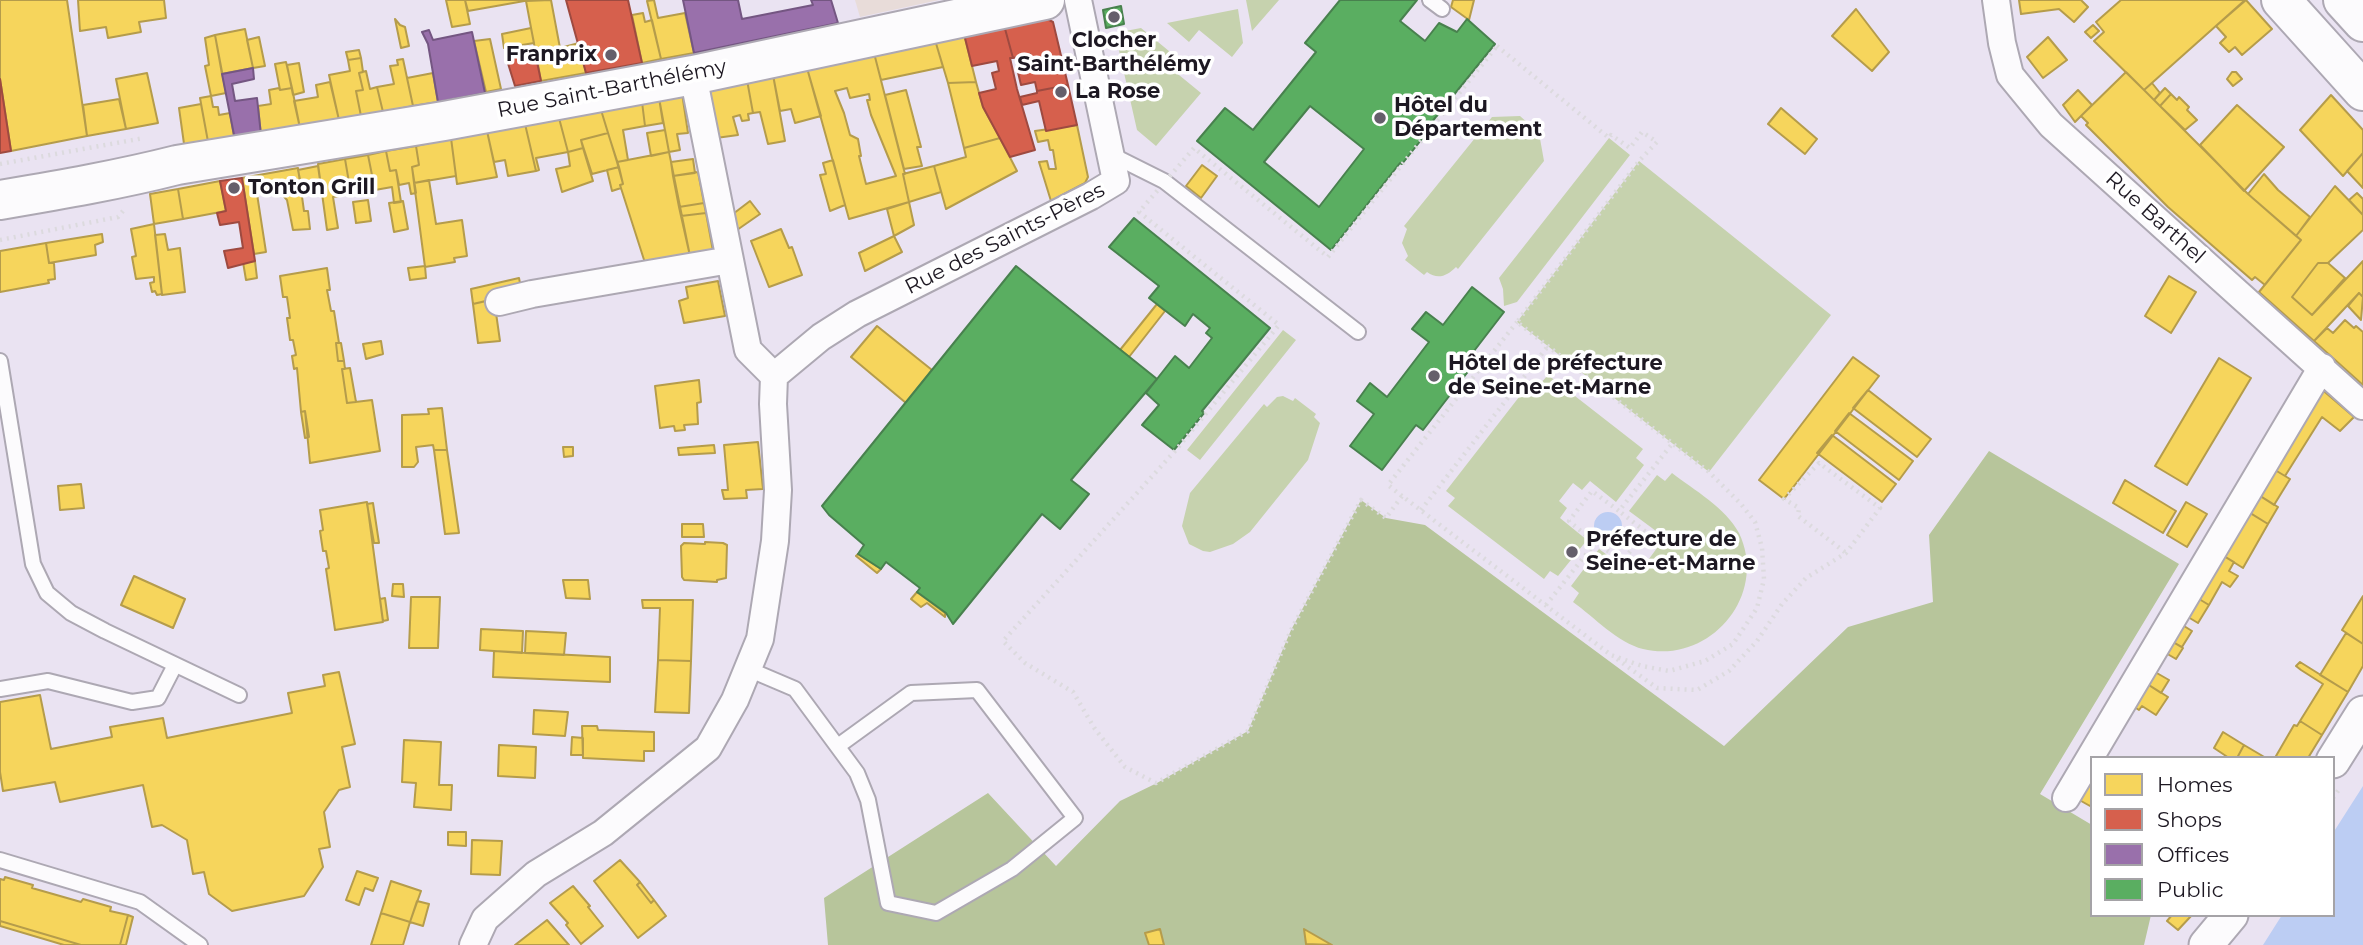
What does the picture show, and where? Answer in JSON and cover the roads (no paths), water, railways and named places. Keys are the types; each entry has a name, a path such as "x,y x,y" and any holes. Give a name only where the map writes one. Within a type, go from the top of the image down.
{"main road":[{"name":"Rue Saint-Barthélémy","path":"0,200 121,179 177,165 444,121 693,75 1045,0"},
{"path":"2281,0 2363,91"},
{"path":"2343,0 2363,22"}],"street":[{"name":"Rue des Saints-Pères","path":"774,376 821,337 857,314 1079,203 1116,181 1077,0"},
{"name":"Rue Barthel","path":"1996,0 2010,75 2051,125 2363,406"},
{"path":"474,945 485,919 536,874 603,833 708,748 735,700 760,639 775,541 778,490 774,376 748,350 693,75"},
{"path":"499,302 730,260"},
{"path":"2091,756 2322,367"},
{"path":"2335,758 2363,713"},
{"path":"2066,798 2090,758"},
{"path":"2206,945 2229,917"}],"lane":[{"path":"1110,154 1164,181 1358,332"},
{"path":"0,361 33,564 47,593 71,613 239,695"},
{"path":"0,689 48,681 132,702 158,698 175,665"},
{"path":"748,669 795,689 857,773 868,800 888,903 936,913 1012,869 1075,818 977,690 911,693 838,747"},
{"path":"0,860 140,902 200,945"}],"water":[{"path":"1608,512 1618,516 1622,526 1618,536 1608,540 1598,536 1594,526 1598,516"},
{"path":"2363,786 2363,945 2263,945 2281,917 2335,917 2335,830"}],"place":[{"name":"Clocher Saint-Barthélémy","path":"1114,17"},
{"name":"Franprix","path":"611,55"},
{"name":"La Rose","path":"1061,92"},
{"name":"Hôtel du Département","path":"1380,118"},
{"name":"Tonton Grill","path":"234,188"},
{"name":"Hôtel de préfecture de Seine-et-Marne","path":"1434,376"},
{"name":"Préfecture de Seine-et-Marne","path":"1572,552"}]}
